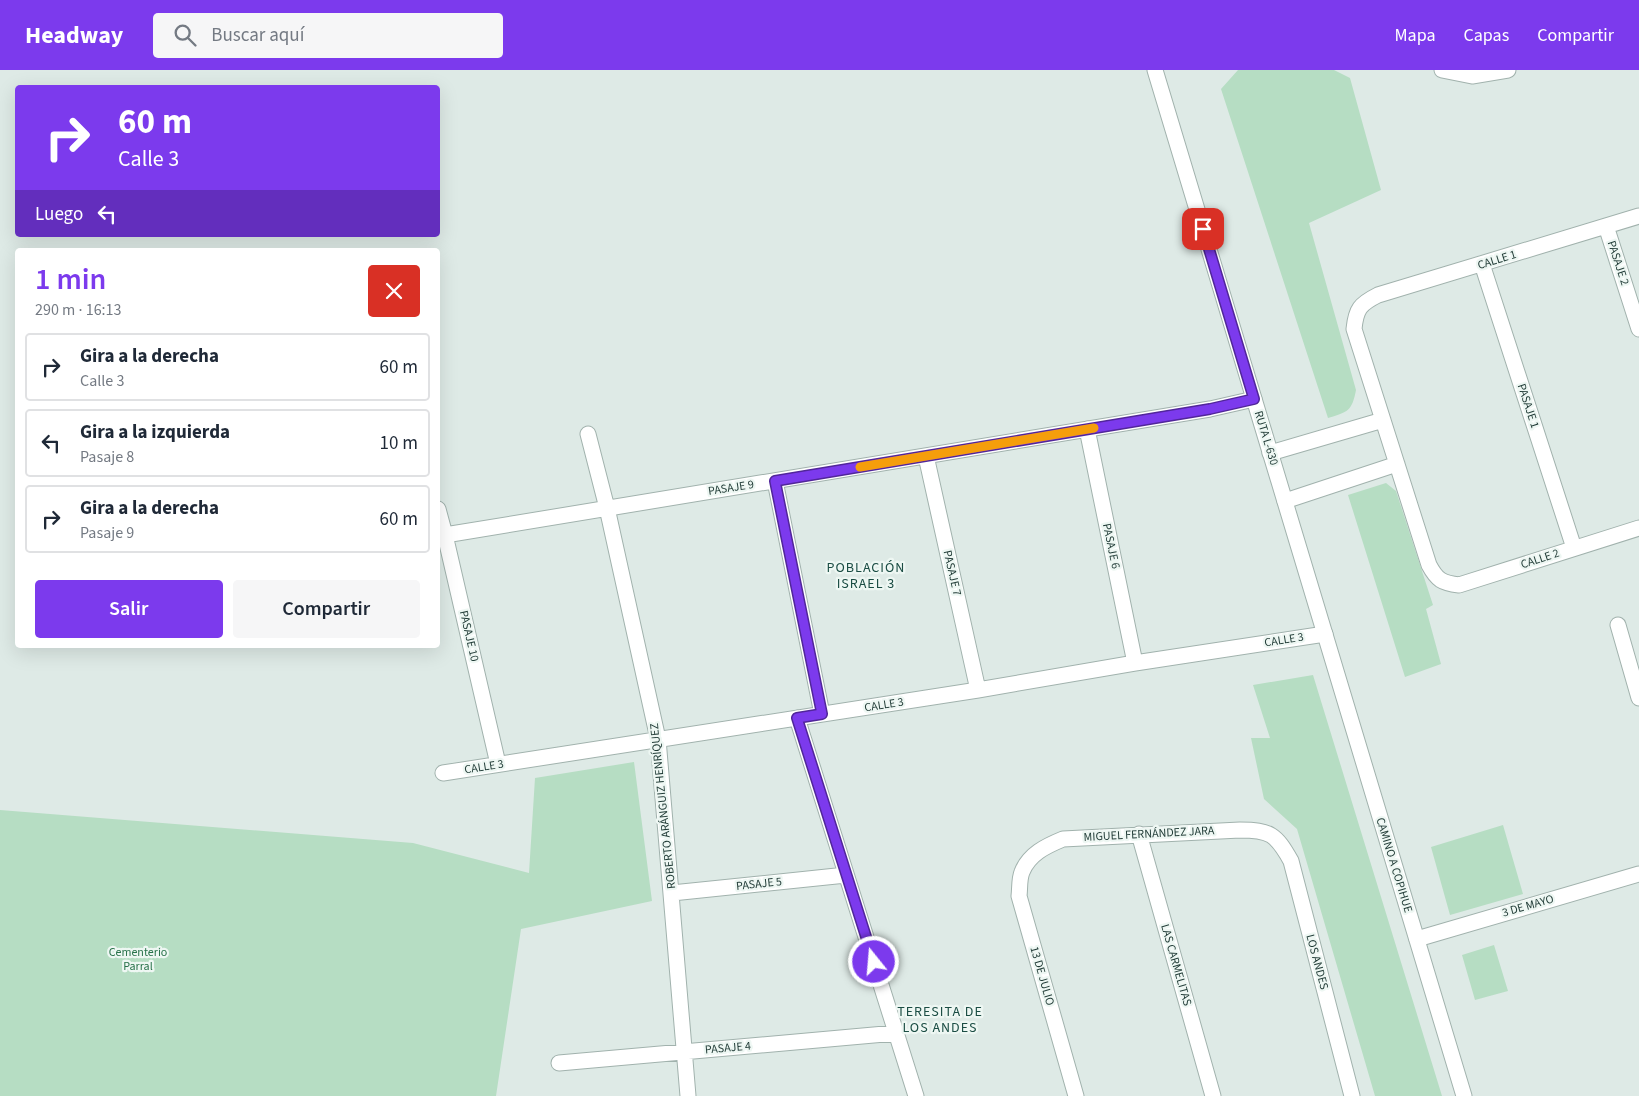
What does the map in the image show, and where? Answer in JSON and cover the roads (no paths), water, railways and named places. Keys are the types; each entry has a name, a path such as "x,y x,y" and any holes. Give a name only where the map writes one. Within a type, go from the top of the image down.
{"street":[{"name":"RUTA L-630","path":"1155,70 1325,634"},
{"path":"1442,70 1472,76 1508,70"},
{"name":"CALLE 1","path":"1383,420 1354,330 1358,309 1366,301 1378,294 1639,216"},
{"name":"PASAJE 2","path":"1606,226 1639,329"},
{"name":"PASAJE 1","path":"1482,264 1574,548"},
{"name":"PASAJE 9","path":"445,535 1087,430 1210,409 1254,399"},
{"path":"1270,453 1383,420 1397,464 1285,501"},
{"name":"PASAJE 6","path":"1087,430 1135,663"},
{"name":"ROBERTO ARÁNGUIZ HENRÍQUEZ","path":"588,434 658,739 688,1096"},
{"name":"PASAJE 7","path":"926,456 978,690"},
{"name":"CALLE 2","path":"1397,464 1429,565 1441,581 1459,585 1639,528"},
{"path":"775,481 822,714"},
{"name":"PASAJE 10","path":"440,516 498,764"},
{"path":"1618,625 1639,698"},
{"name":"CALLE 3","path":"443,773 1325,634"},
{"name":"CAMINO A COPIHUE","path":"1325,634 1464,1096"},
{"path":"797,718 916,1096"},
{"name":"MIGUEL FERNÁNDEZ JARA","path":"1031,858 1043,847 1064,839 1240,830 1258,830 1271,834"},
{"name":"LAS CARMELITAS","path":"1139,834 1213,1096"},
{"name":"LOS ANDES","path":"1271,834 1282,845 1291,861 1352,1096"},
{"name":"13 DE JULIO","path":"1031,858 1022,873 1019,896 1076,1096"},
{"name":"3 DE MAYO","path":"1417,939 1639,874"},
{"name":"PASAJE 5","path":"672,893 846,875"},
{"name":"PASAJE 4","path":"559,1063 896,1033"}],"district":[{"name":"POBLACIÓN ISRAEL 3","path":"866,576"},
{"name":"TERESITA DE LOS ANDES","path":"940,1020"}],"park label":[{"name":"Cementerio Parral","path":"138,959"}]}
